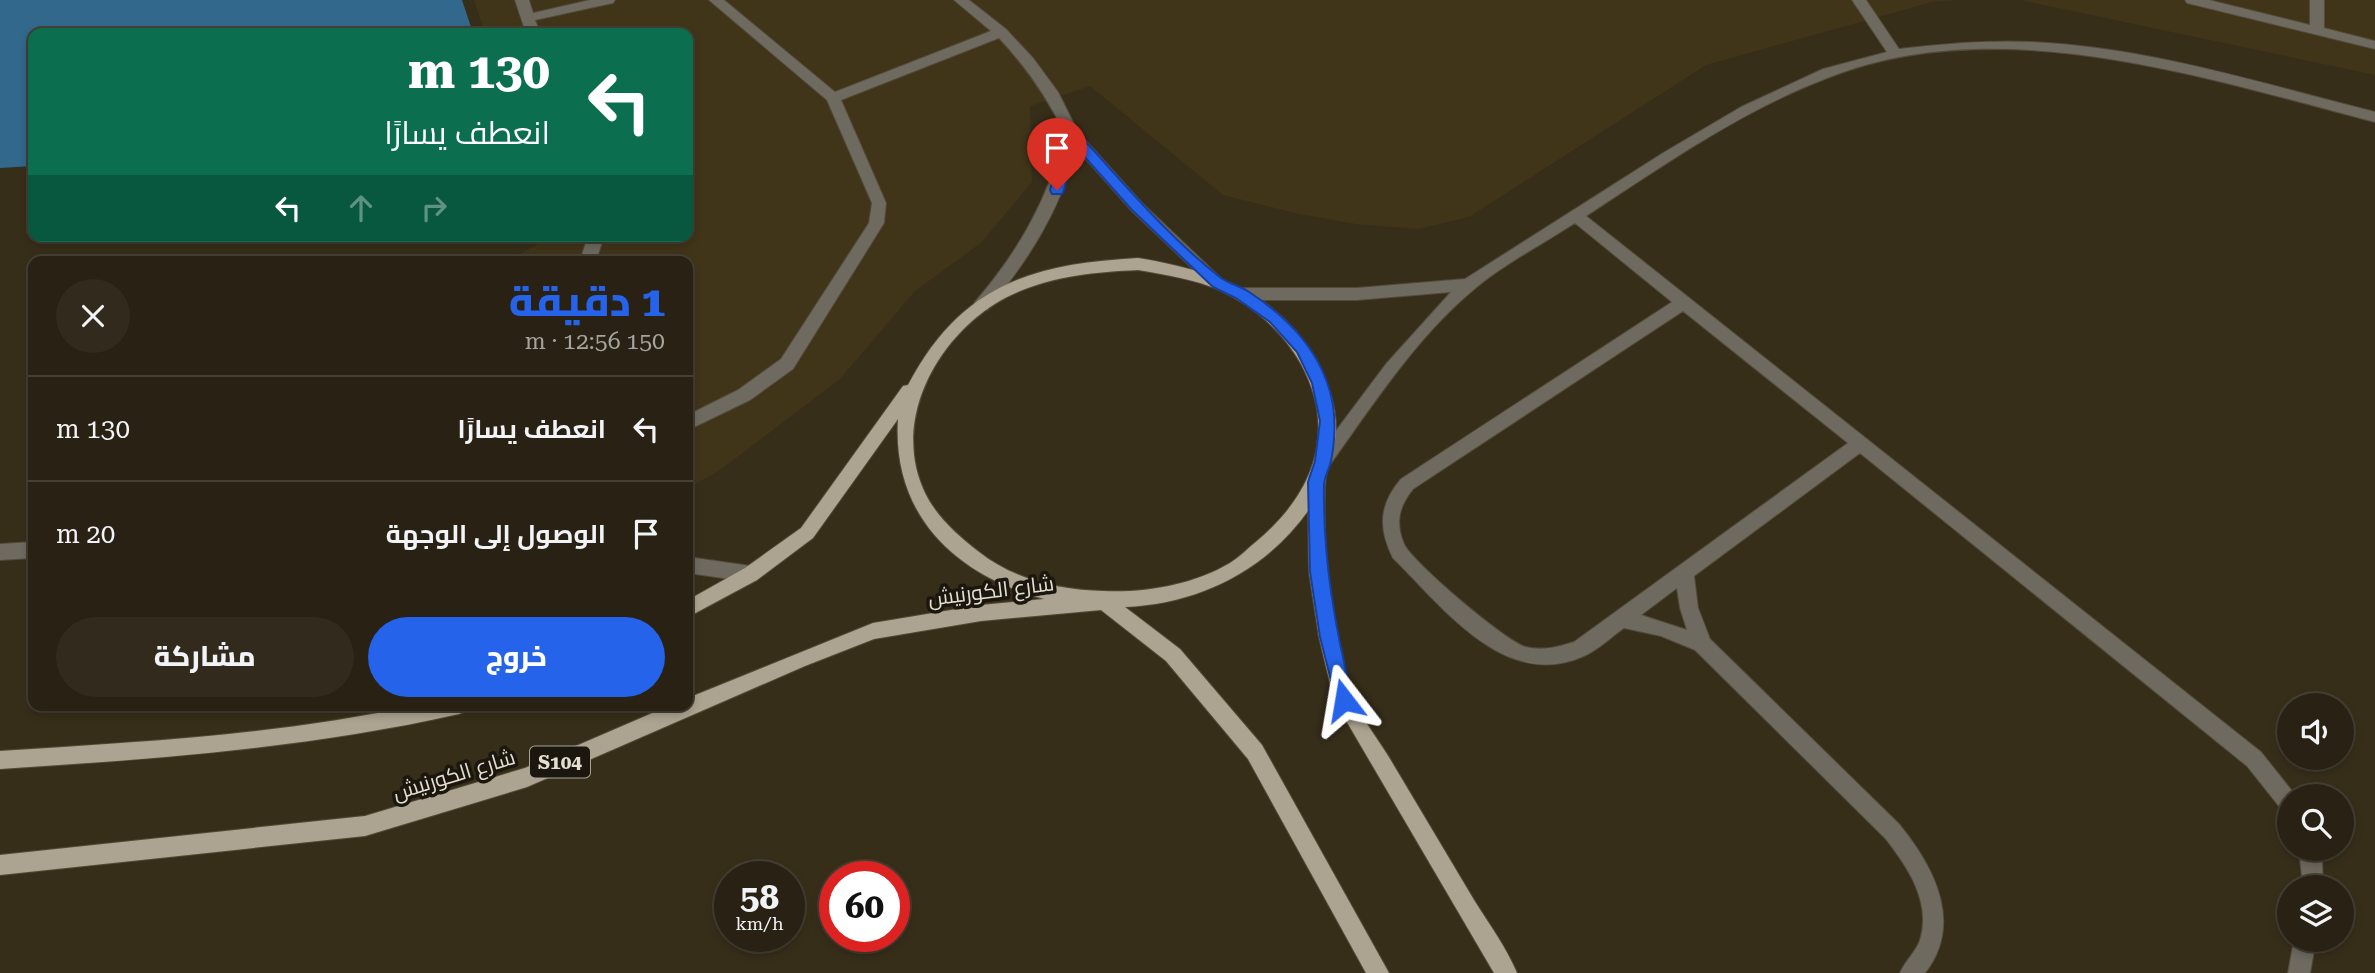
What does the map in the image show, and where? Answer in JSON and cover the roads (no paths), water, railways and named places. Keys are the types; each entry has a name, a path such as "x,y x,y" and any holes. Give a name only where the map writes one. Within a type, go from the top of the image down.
{"main road":[{"path":"693,606 751,574 807,533 916,382 942,340 981,306 1029,281 1083,267 1138,264 1192,273 1241,294 1275,318 1302,348 1320,383 1327,421 1323,461 1316,482 1284,530 1236,568 1173,594 1104,602 1038,592 980,566 937,527 911,481 904,431 916,382"},
{"path":"1316,482 1318,572 1328,637 1344,700 1506,973"},
{"path":"1104,602 1173,654 1255,752 1378,973"},
{"name":"شارع الكورنيش","path":"693,705 873,631 981,612 1104,602"},
{"path":"0,760 205,747 395,721 435,711"},
{"name":"شارع الكورنيش","path":"0,865 365,826 527,777 679,711"}],"lane":[{"path":"522,0 531,28"},
{"path":"528,18 608,0"},
{"path":"693,420 744,396 787,364 876,223 878,204 833,98 716,0"},
{"path":"961,0 1001,32 1028,61 1053,95 1072,134 1137,207 1218,283"},
{"path":"1859,0 1896,55"},
{"path":"2192,0 2375,45"},
{"path":"2317,0 2317,30"},
{"path":"833,98 1001,32"},
{"path":"1323,461 1395,366 1470,284 1708,130 1801,83 1852,65 1896,55 1970,47 2023,47 2091,52 2177,68 2375,117"},
{"path":"981,306 1006,277 1044,219 1057,190 1072,134"},
{"path":"1576,216 2254,759 2277,788"},
{"path":"1241,294 1357,294 1470,284"},
{"path":"1684,302 1407,484 1396,495 1390,509 1392,539 1399,553 1488,638 1525,656 1563,656 1580,649 1861,443"},
{"path":"0,552 28,550"},
{"path":"693,566 751,574"},
{"path":"1684,573 1689,608 1702,644"},
{"path":"1621,620 1662,628 1702,644 1913,854 1927,881 1934,910 1932,937 1922,961 1911,973"},
{"path":"2300,973 2303,952"}],"water":[{"path":"0,0 462,0 471,28 28,28 28,166 0,168"}]}
